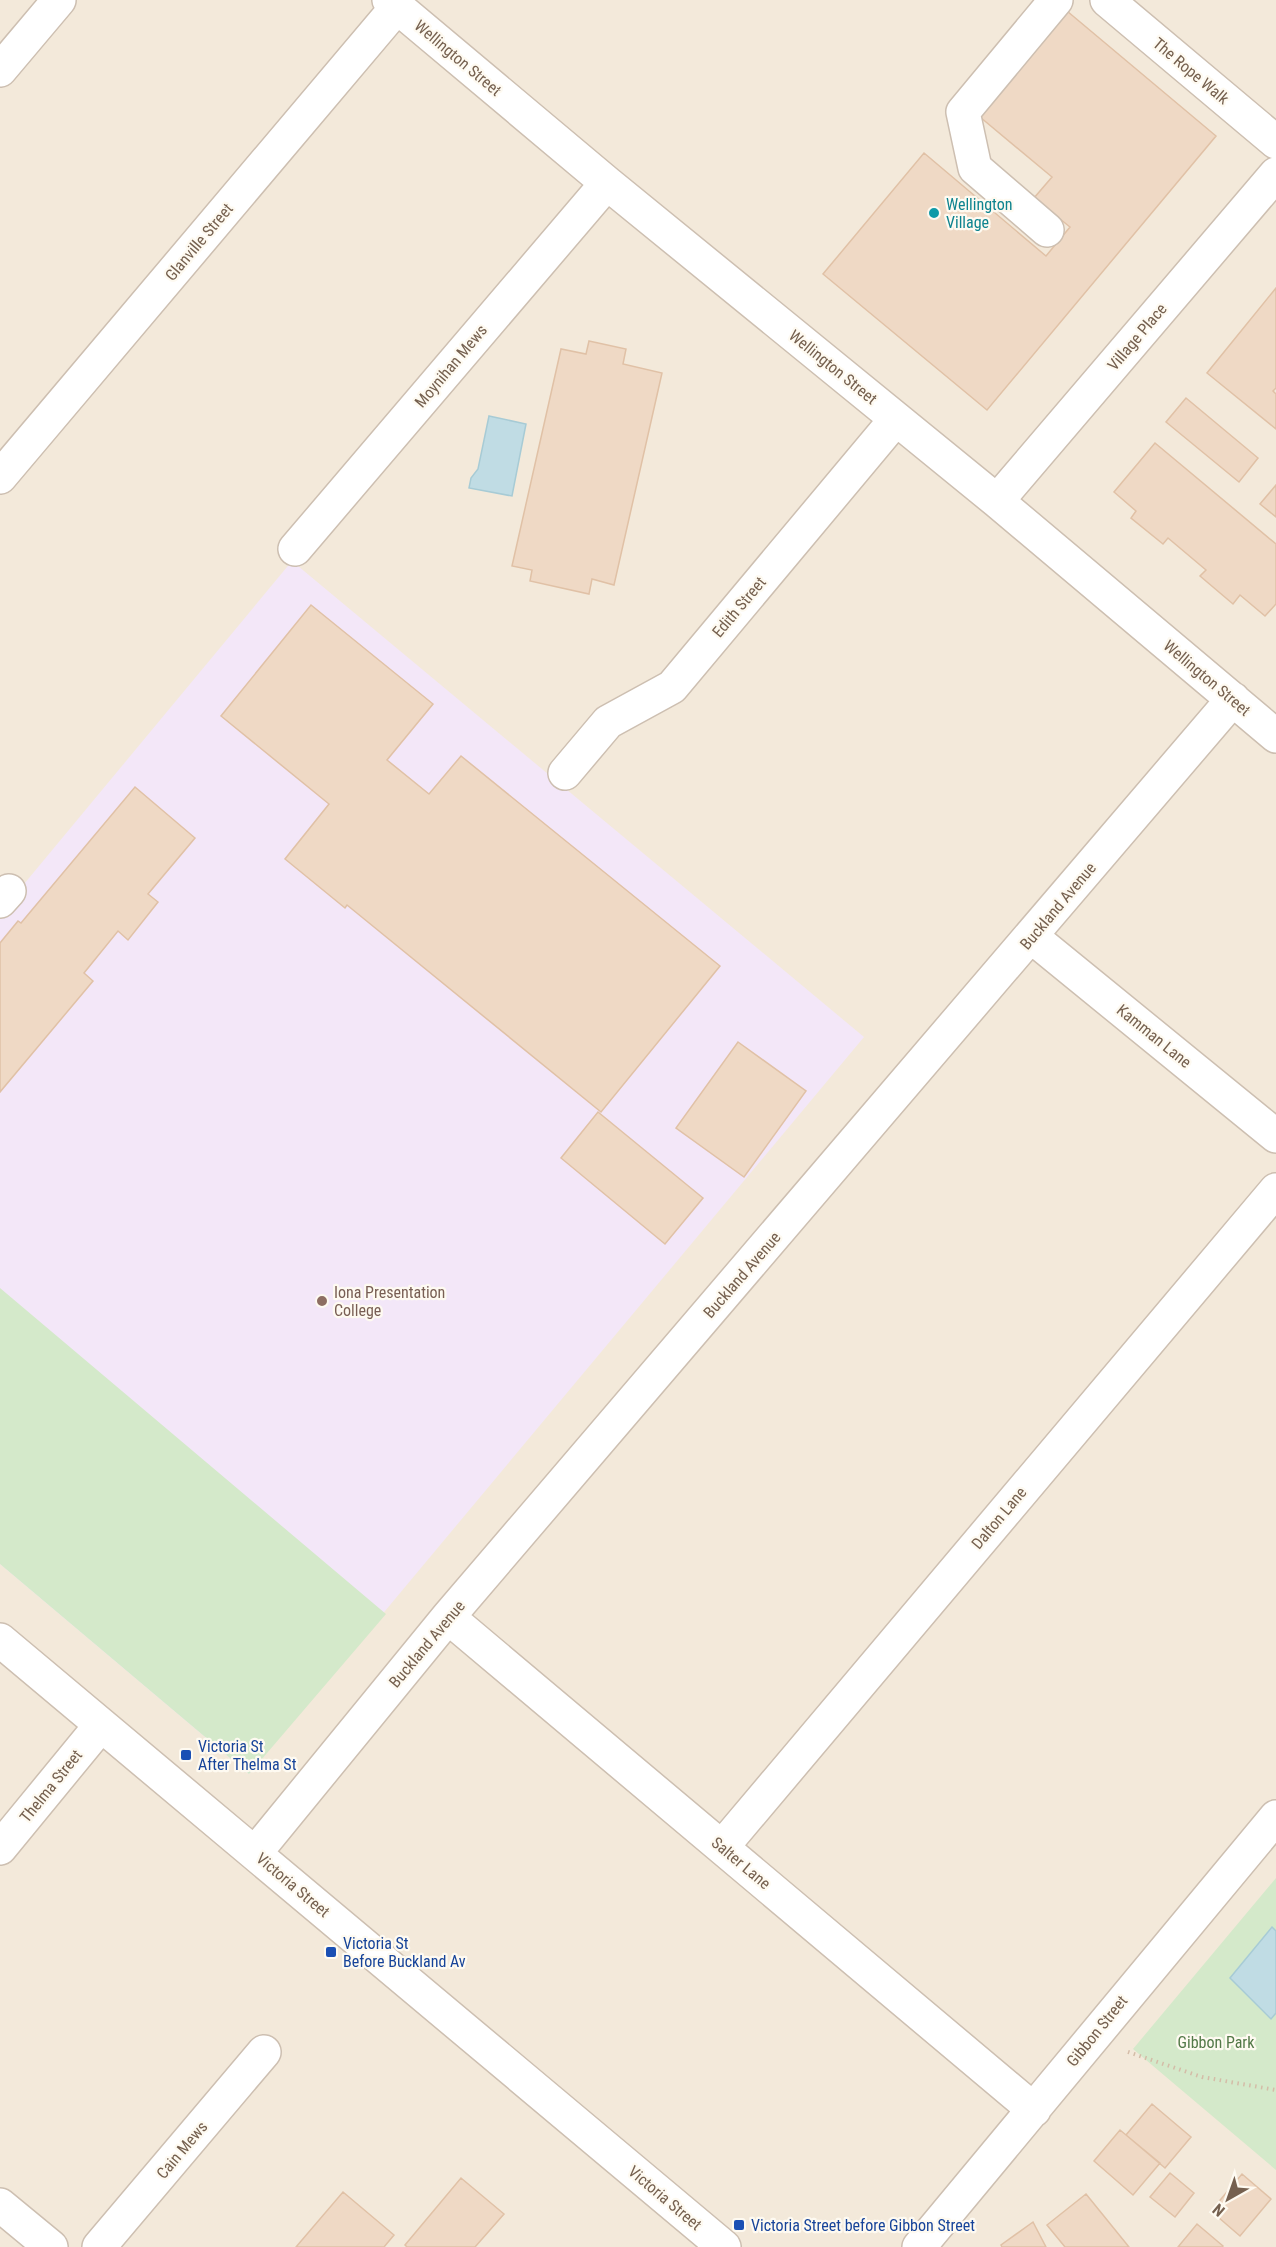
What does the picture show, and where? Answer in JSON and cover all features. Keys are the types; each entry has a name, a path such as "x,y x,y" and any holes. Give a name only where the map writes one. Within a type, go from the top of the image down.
{"street":[{"path":"0,70 59,0"},
{"path":"1047,230 975,168 963,112 1056,0"},
{"name":"The Rope Walk","path":"1107,0 1276,142"},
{"name":"Wellington Street","path":"393,3 607,183 998,501 1276,736"},
{"name":"Glanville Street","path":"0,477 393,3"},
{"name":"Village Place","path":"998,501 1276,174"},
{"name":"Moynihan Mews","path":"295,549 607,183"},
{"name":"Edith Street","path":"565,773 608,722 672,687 896,419"},
{"name":"Buckland Avenue","path":"255,1853 448,1617 1032,937 1233,699"},
{"name":"Kamman Lane","path":"1032,937 1276,1136"},
{"name":"Dalton Lane","path":"722,1847 1276,1190"},
{"name":"Salter Lane","path":"448,1617 1034,2110"},
{"name":"Victoria Street","path":"0,1640 724,2247"},
{"name":"Thelma Street","path":"0,1848 101,1725"},
{"name":"Gibbon Street","path":"919,2247 1276,1817"},
{"name":"Cain Mews","path":"99,2247 264,2052"},
{"path":"0,2205 51,2247"}],"path":[{"path":"1091,2038 1202,2077 1276,2090"}],"shaded area":[{"path":"0,0 1276,0 1276,2247 0,2247"},
{"name":"Iona Presentation College","path":"292,561 864,1037 249,1774 0,1564 0,913"}],"green space":[{"path":"0,1288 386,1614 249,1774 0,1564"},
{"name":"Gibbon Park","path":"1276,1878 1276,2170 1133,2049"}],"water":[{"path":"489,416 526,424 512,496 469,488 471,478 478,469"},
{"path":"1272,1927 1276,1931 1276,2013 1271,2019 1230,1978"}],"building":[{"name":"Wellington Village","path":"1061,6 1216,136 987,410 823,274 924,153 1046,256 1070,227 1034,198 1052,177 974,112"},
{"path":"1276,288 1276,388 1273,391 1276,394 1276,429 1207,373"},
{"path":"589,341 626,349 623,364 662,373 614,585 592,579 589,594 530,581 532,570 512,566 561,349 586,354"},
{"path":"1186,398 1258,458 1239,482 1166,422"},
{"path":"1155,443 1276,544 1276,604 1265,616 1240,595 1233,604 1200,576 1206,570 1168,538 1163,544 1131,518 1136,511 1114,492"},
{"path":"1276,485 1276,517 1260,504"},
{"path":"311,605 433,704 387,760 429,794 461,756 720,966 601,1112 347,905 345,908 285,859 329,804 221,716"},
{"path":"135,787 195,838 148,894 158,902 128,940 118,931 84,973 93,981 0,1092 0,943 18,921 21,923"},
{"path":"738,1042 806,1091 744,1177 676,1128"},
{"path":"598,1112 703,1198 665,1244 561,1158"},
{"path":"1152,2104 1191,2137 1165,2168 1126,2135"},
{"path":"1120,2130 1160,2163 1133,2195 1094,2161"},
{"path":"1170,2173 1194,2193 1175,2217 1150,2197"},
{"path":"1242,2174 1271,2199 1240,2236 1211,2211"},
{"path":"461,2178 504,2214 475,2247 407,2247 405,2245"},
{"path":"343,2192 394,2235 384,2247 296,2247"},
{"path":"1086,2194 1129,2247 1065,2247 1047,2225"},
{"path":"1033,2222 1046,2247 1002,2247 1001,2245"},
{"path":"1197,2224 1223,2246 1178,2247"}],"place":[{"name":"Wellington Village","path":"934,213"},
{"name":"Iona Presentation College","path":"322,1301"},
{"name":"Victoria St After Thelma St","path":"186,1755"},
{"name":"Victoria St Before Buckland Av","path":"331,1952"},
{"name":"Victoria Street before Gibbon Street","path":"739,2225"}]}
